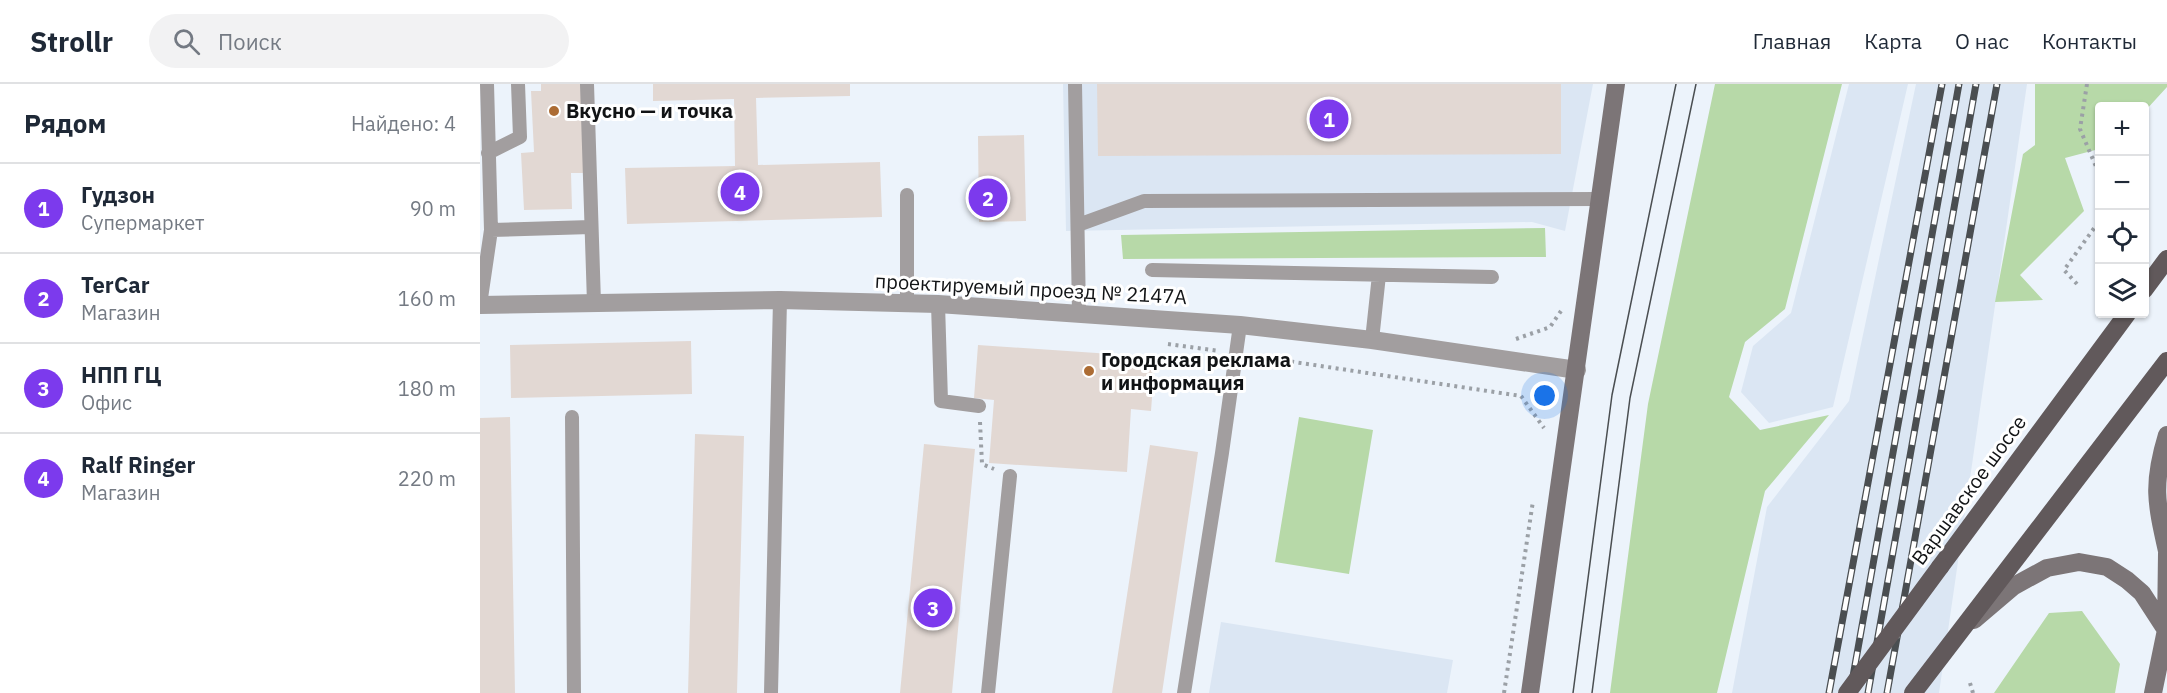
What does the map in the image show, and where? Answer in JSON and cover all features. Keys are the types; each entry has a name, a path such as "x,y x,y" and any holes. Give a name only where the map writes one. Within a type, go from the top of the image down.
{"main road":[{"path":"1530,693 1616,84"},
{"path":"2149,284 2167,259"},
{"name":"Варшавское шоссе","path":"1847,693 2124,318"},
{"path":"1913,693 2167,361"},
{"path":"2153,693 2166,630 2167,552 2158,510 2156,486 2158,464 2167,435"},
{"path":"1955,638 2013,586 2047,568 2079,562 2107,567 2127,580 2142,593 2166,630"}],"street":[{"name":"проектируемый проезд № 2147А","path":"480,305 780,300 938,304 1240,325 1372,340 1577,370"}],"lane":[{"path":"480,305 491,230 487,84"},
{"path":"489,153 520,137 518,84"},
{"path":"587,84 594,303"},
{"path":"1075,84 1079,313"},
{"path":"907,195 907,304"},
{"path":"1078,225 1144,201 1599,199"},
{"path":"491,230 591,226"},
{"path":"1152,270 1492,277"},
{"path":"1372,340 1379,275"},
{"path":"771,693 780,300"},
{"path":"938,304 941,401 979,406"},
{"path":"1184,693 1240,325"},
{"path":"572,417 574,693"},
{"path":"988,693 1010,476"}],"path":[{"path":"2087,84 2080,129 2095,164"},
{"path":"2077,284 2064,270 2095,227"},
{"path":"1157,343 1521,396 1545,426 1543,438"},
{"path":"979,406 982,464 1010,476"},
{"path":"1504,693 1534,496"},
{"path":"1971,683 1973,693"}],"shaded area":[{"path":"1063,84 1593,84 1565,231 1532,222 1066,231"},
{"path":"1849,84 1908,84 1833,407 1769,423 1741,392 1753,346 1791,313"},
{"path":"1916,84 2027,84 1939,693 1732,693 1767,507 1849,401"},
{"path":"1221,622 1453,660 1447,693 1209,693"}],"green space":[{"path":"1715,84 1842,84 1785,309 1745,342 1729,397 1760,430 1829,415 1765,491 1717,693 1610,693 1648,404"},
{"path":"2035,84 2167,84 2167,87 2149,107 2149,102 2095,102 2095,150 2065,158 2084,211 2020,275 2043,300 1995,302 2023,154 2035,145"},
{"path":"1545,228 1546,257 1123,259 1121,235"},
{"path":"1299,417 1373,430 1349,574 1275,562"},
{"path":"2082,611 2120,664 2115,693 1994,693 2049,613"}],"building":[{"path":"541,84 581,84 585,173 571,173 572,209 524,210 521,153 534,152 531,91 541,91"},
{"path":"653,84 850,84 850,96 756,98 758,165 880,162 882,217 627,224 625,168 735,166 734,99 653,101"},
{"path":"1097,84 1561,84 1561,154 1098,156"},
{"path":"1024,135 1026,221 979,222 978,136"},
{"path":"691,341 692,394 511,398 510,345"},
{"path":"978,345 1155,357 1151,411 1131,409 1127,472 989,463 994,400 974,398"},
{"path":"510,417 515,693 480,693 480,418"},
{"path":"695,434 744,436 737,693 688,693"},
{"path":"924,444 975,449 952,693 900,693"},
{"path":"1150,445 1198,452 1162,693 1112,693"}],"tram line":[{"path":"1573,693 1612,395 1676,84"},
{"path":"1592,693 1630,398 1696,84"}],"railway":[{"path":"1829,693 1942,84"},
{"path":"1850,693 1959,84"},
{"path":"1868,693 1976,84"},
{"path":"1887,693 1997,84"}],"place":[{"name":"Вкусно — и точка","path":"554,111"},
{"name":"Гудзон","path":"1329,119"},
{"name":"Ralf Ringer","path":"740,192"},
{"name":"TerCar","path":"988,198"},
{"name":"Городская реклама и информация","path":"1089,371"},
{"name":"НПП ГЦ","path":"933,608"}]}
